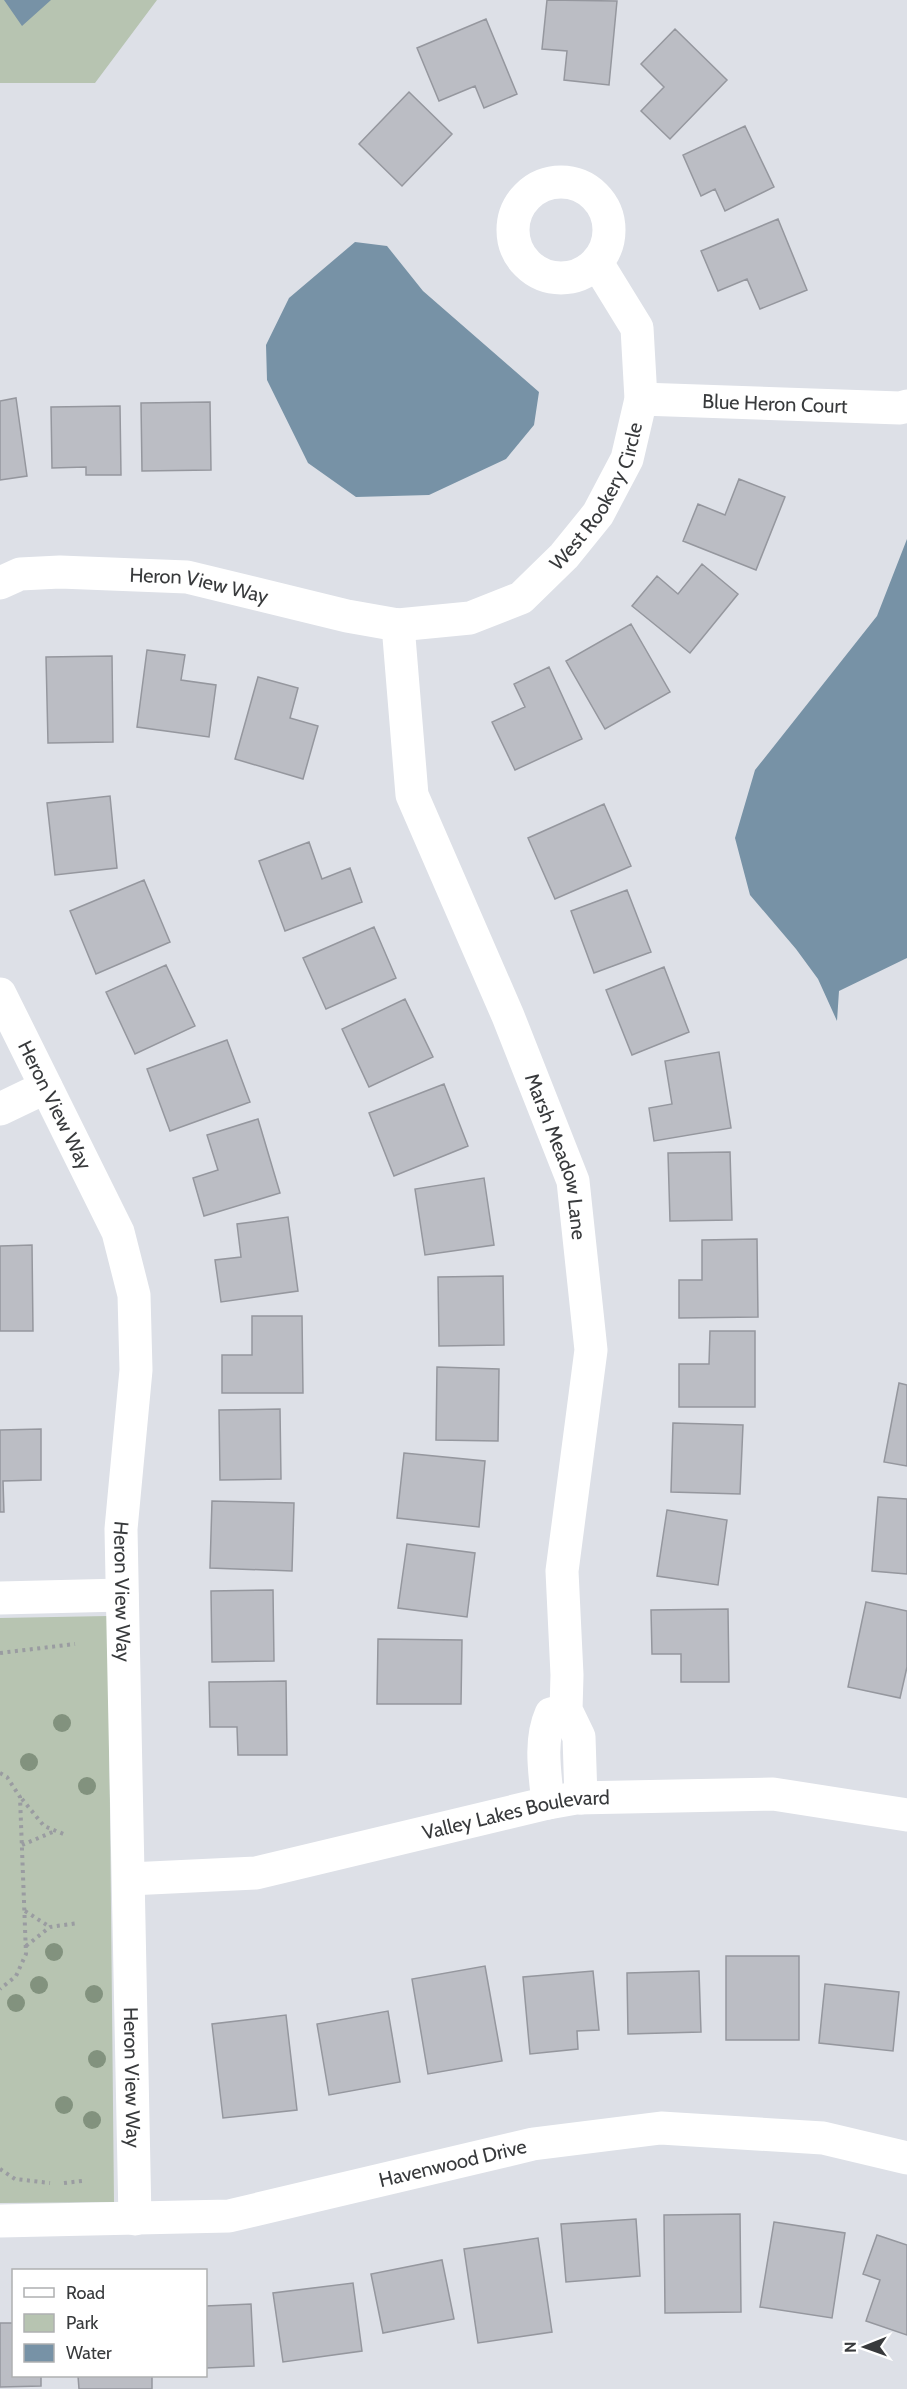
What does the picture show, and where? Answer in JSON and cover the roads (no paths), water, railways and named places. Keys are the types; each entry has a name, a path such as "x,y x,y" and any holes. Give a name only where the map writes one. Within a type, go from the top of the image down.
{"street":[{"name":"West Rookery Circle","path":"398,626 470,618 521,598 564,556 598,514 627,459 641,399 637,328 597,263"},
{"name":"Blue Heron Court","path":"641,399 852,407 907,406"},
{"name":"Heron View Way","path":"0,584 20,574 60,572 187,577 398,626"},
{"name":"Marsh Meadow Lane","path":"398,626 412,795 508,1016 573,1182 591,1350 562,1571 567,1675 566,1710"},
{"name":"Heron View Way","path":"0,994 118,1232 134,1295 136,1370 121,1529 135,2219"},
{"path":"0,1109 46,1087"},
{"path":"0,1598 122,1595"},
{"path":"548,1803 544,1728 551,1714 566,1710 579,1737 581,1798"},
{"name":"Valley Lakes Boulevard","path":"129,1879 256,1873 548,1803 581,1798 773,1794 907,1815"},
{"name":"Havenwood Drive","path":"0,2221 229,2216 533,2144 661,2128 823,2138 907,2158"}],"water":[{"path":"4,0 51,0 22,26"},
{"path":"355,242 387,246 423,291 539,392 534,425 506,459 429,495 356,497 308,463 267,380 266,345 289,298"},
{"path":"907,539 907,958 839,991 837,1021 818,979 750,895 735,838 755,770 877,616"}]}
